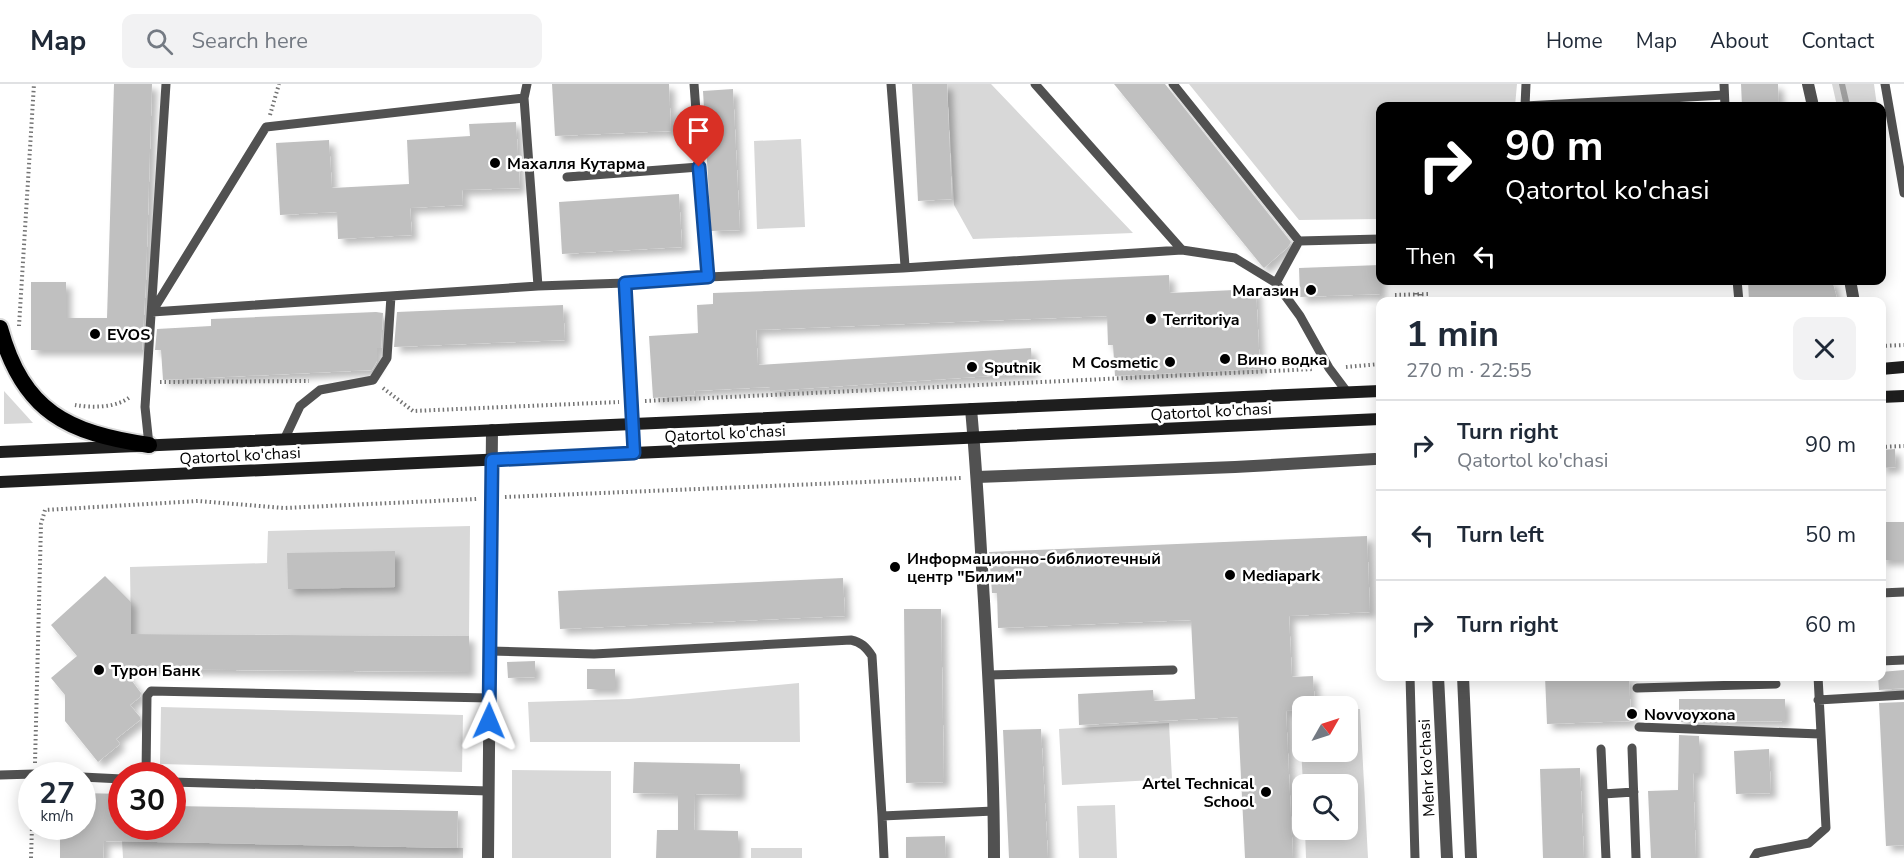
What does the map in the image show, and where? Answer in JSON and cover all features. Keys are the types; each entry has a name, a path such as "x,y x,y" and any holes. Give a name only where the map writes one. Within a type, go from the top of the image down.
{"highway":[{"path":"0,328 17,374 34,398 51,414 79,428 112,440 149,446"}],"main road":[{"path":"1886,369 1904,368"},
{"name":"Qatortol ko'chasi","path":"0,452 1376,391"},
{"path":"1886,397 1904,396"},
{"name":"Qatortol ko'chasi","path":"0,482 1376,419"}],"street":[{"path":"1808,84 1812,102"},
{"path":"971,409 988,675 994,858"},
{"path":"488,858 492,430"},
{"path":"977,477 1375,459"},
{"name":"Mehr ko'chasi","path":"1438,681 1447,858"},
{"path":"1463,681 1471,858"}],"lane":[{"path":"149,446 145,407 166,84"},
{"path":"526,84 524,98 538,286"},
{"path":"694,84 708,277"},
{"path":"891,84 906,264 903,268"},
{"path":"1035,84 1182,250"},
{"path":"1173,84 1299,241"},
{"path":"1525,102 1527,84"},
{"path":"1724,84 1725,102"},
{"path":"1886,84 1904,193"},
{"path":"1597,102 1724,95"},
{"path":"152,312 266,127 524,98"},
{"path":"567,177 699,167"},
{"path":"1299,241 1376,239"},
{"path":"1276,283 1299,241"},
{"path":"152,312 538,286 903,268 1182,250 1236,258 1276,283 1300,315 1329,368 1347,392"},
{"path":"625,283 634,453"},
{"path":"284,440 300,406 320,390 373,380 387,358 391,296"},
{"path":"1886,592 1904,592"},
{"path":"490,651 594,654 851,640 864,645 872,656 884,858"},
{"path":"1886,662 1904,660"},
{"path":"988,675 1173,670"},
{"path":"1410,681 1415,858"},
{"path":"1637,688 1712,681 1776,684"},
{"path":"1754,858 1757,853 1809,843 1826,828 1818,681"},
{"path":"146,762 147,696 151,691 490,698"},
{"path":"1818,700 1904,694"},
{"path":"1639,728 1820,734"},
{"path":"1632,748 1636,858"},
{"path":"1601,749 1606,858"},
{"path":"0,775 18,774"},
{"path":"186,782 489,791"},
{"path":"1603,794 1634,792"},
{"path":"882,816 994,811"}],"path":[{"path":"19,335 34,84"},
{"path":"266,127 279,84"},
{"path":"1403,297 1402,294 1421,293 1421,297"},
{"path":"1886,346 1904,345"},
{"path":"373,380 413,411 1376,364"},
{"path":"69,403 91,406 124,402 147,382 314,381"},
{"path":"1886,447 1904,446"},
{"path":"34,762 41,525 45,510 198,501 284,508 977,477"},
{"path":"31,858 32,840"}],"shaded area":[{"path":"947,84 991,84 1133,233 973,239 954,205"},
{"path":"1189,84 1517,84 1515,102 1376,102 1376,219 1299,220"},
{"path":"1832,84 1874,84 1876,102 1836,102"},
{"path":"801,139 805,227 757,229 754,141"},
{"path":"4,391 33,423 4,424"},
{"path":"470,526 469,636 131,634 130,567 267,563 268,531"},
{"path":"799,683 800,742 530,742 528,702 629,699"},
{"path":"161,707 463,715 462,772 186,765 186,762 160,762"},
{"path":"1358,709 1360,709 1368,858 1306,858 1305,840 1358,840 1358,774 1302,774 1302,762 1358,762"},
{"path":"1169,723 1172,779 1062,785 1059,729"},
{"path":"512,770 611,771 611,858 512,858"},
{"path":"1115,805 1117,858 1079,858 1077,806"},
{"path":"122,841 463,848 463,858 123,858"},
{"path":"751,848 802,848 802,858 751,858"}],"building":[{"path":"114,84 152,84 142,350 31,350 31,282 66,282 66,318 107,318"},
{"path":"552,84 669,84 671,131 555,136"},
{"path":"912,84 947,84 952,199 918,201"},
{"path":"1114,84 1165,84 1291,242 1288,247 1264,268"},
{"path":"1741,84 1778,84 1779,102 1742,102"},
{"path":"733,89 740,230 711,231 703,91"},
{"path":"516,122 520,188 462,190 463,205 410,208 412,235 338,239 337,212 280,215 276,143 329,140 332,188 409,184 407,140 470,136 469,124"},
{"path":"679,194 682,247 562,254 559,202"},
{"path":"1376,265 1376,285 1380,285 1380,294 1300,297 1299,268"},
{"path":"1169,275 1170,293 1256,289 1260,369 1115,376 1113,345 1108,345 1107,316 756,330 758,365 1031,348 1033,373 770,391 770,387 694,391 695,395 653,398 649,336 698,333 697,305 713,304 713,293"},
{"path":"1748,285 1833,285 1837,297 1749,297"},
{"path":"563,305 565,340 394,347 397,312"},
{"path":"383,313 381,348 377,348 377,361 372,370 163,380 161,350 155,350 157,329 211,326 211,319"},
{"path":"1895,449 1896,467 1886,468 1886,450"},
{"path":"1886,522 1904,522 1904,560 1886,560"},
{"path":"1367,536 1370,612 1289,616 1292,677 1313,676 1314,696 1292,696 1292,711 1286,711 1293,858 1245,858 1238,717 1079,725 1078,694 1153,690 1154,701 1195,699 1191,620 998,628 997,593 992,593 989,552"},
{"path":"395,551 395,587 288,589 287,553"},
{"path":"105,576 131,602 131,634 469,636 469,672 123,669 141,693 140,697 130,705 140,720 116,739 120,744 98,762 65,721 65,695 51,678 77,656 51,625"},
{"path":"843,578 845,616 560,629 558,591"},
{"path":"904,609 941,609 944,782 906,783"},
{"path":"535,661 535,677 508,678 507,662"},
{"path":"587,669 615,669 615,689 587,689"},
{"path":"1904,670 1904,688 1879,690 1878,681 1886,681 1886,672"},
{"path":"1545,681 1629,681 1631,721 1547,724"},
{"path":"1679,699 1785,699 1785,721 1679,722"},
{"path":"1904,702 1904,845 1886,846 1879,703"},
{"path":"1041,729 1048,858 1009,858 1003,730"},
{"path":"1679,735 1699,736 1699,773 1693,773 1696,858 1651,858 1648,791 1678,790"},
{"path":"1769,749 1771,793 1736,794 1734,751"},
{"path":"634,762 740,764 740,795 695,794 694,830 738,831 738,858 656,858 657,830 678,830 678,794 633,793"},
{"path":"1580,768 1584,858 1543,858 1540,769"},
{"path":"96,793 108,794 108,840 186,840 186,806 458,811 457,848 104,841 103,858 60,858 60,840 96,840"},
{"path":"945,836 946,858 906,858 906,837"}],"waterway":[{"path":"1842,84 1846,102"}],"place":[{"name":"Махалля Кутарма","path":"495,163"},
{"name":"Магазин","path":"1311,290"},
{"name":"Territoriya","path":"1151,319"},
{"name":"EVOS","path":"95,334"},
{"name":"Вино водка","path":"1225,359"},
{"name":"M Cosmetic","path":"1170,362"},
{"name":"Sputnik","path":"972,367"},
{"name":"Информационно-библиотечный центр \"Билим\"","path":"895,567"},
{"name":"Mediapark","path":"1230,575"},
{"name":"Турон Банк","path":"99,670"},
{"name":"Novvoyxona","path":"1632,714"},
{"name":"Artel Technical School","path":"1266,792"}],"route":[{"path":"489,721 492,460 634,453 625,283 708,277 699,167"}]}
